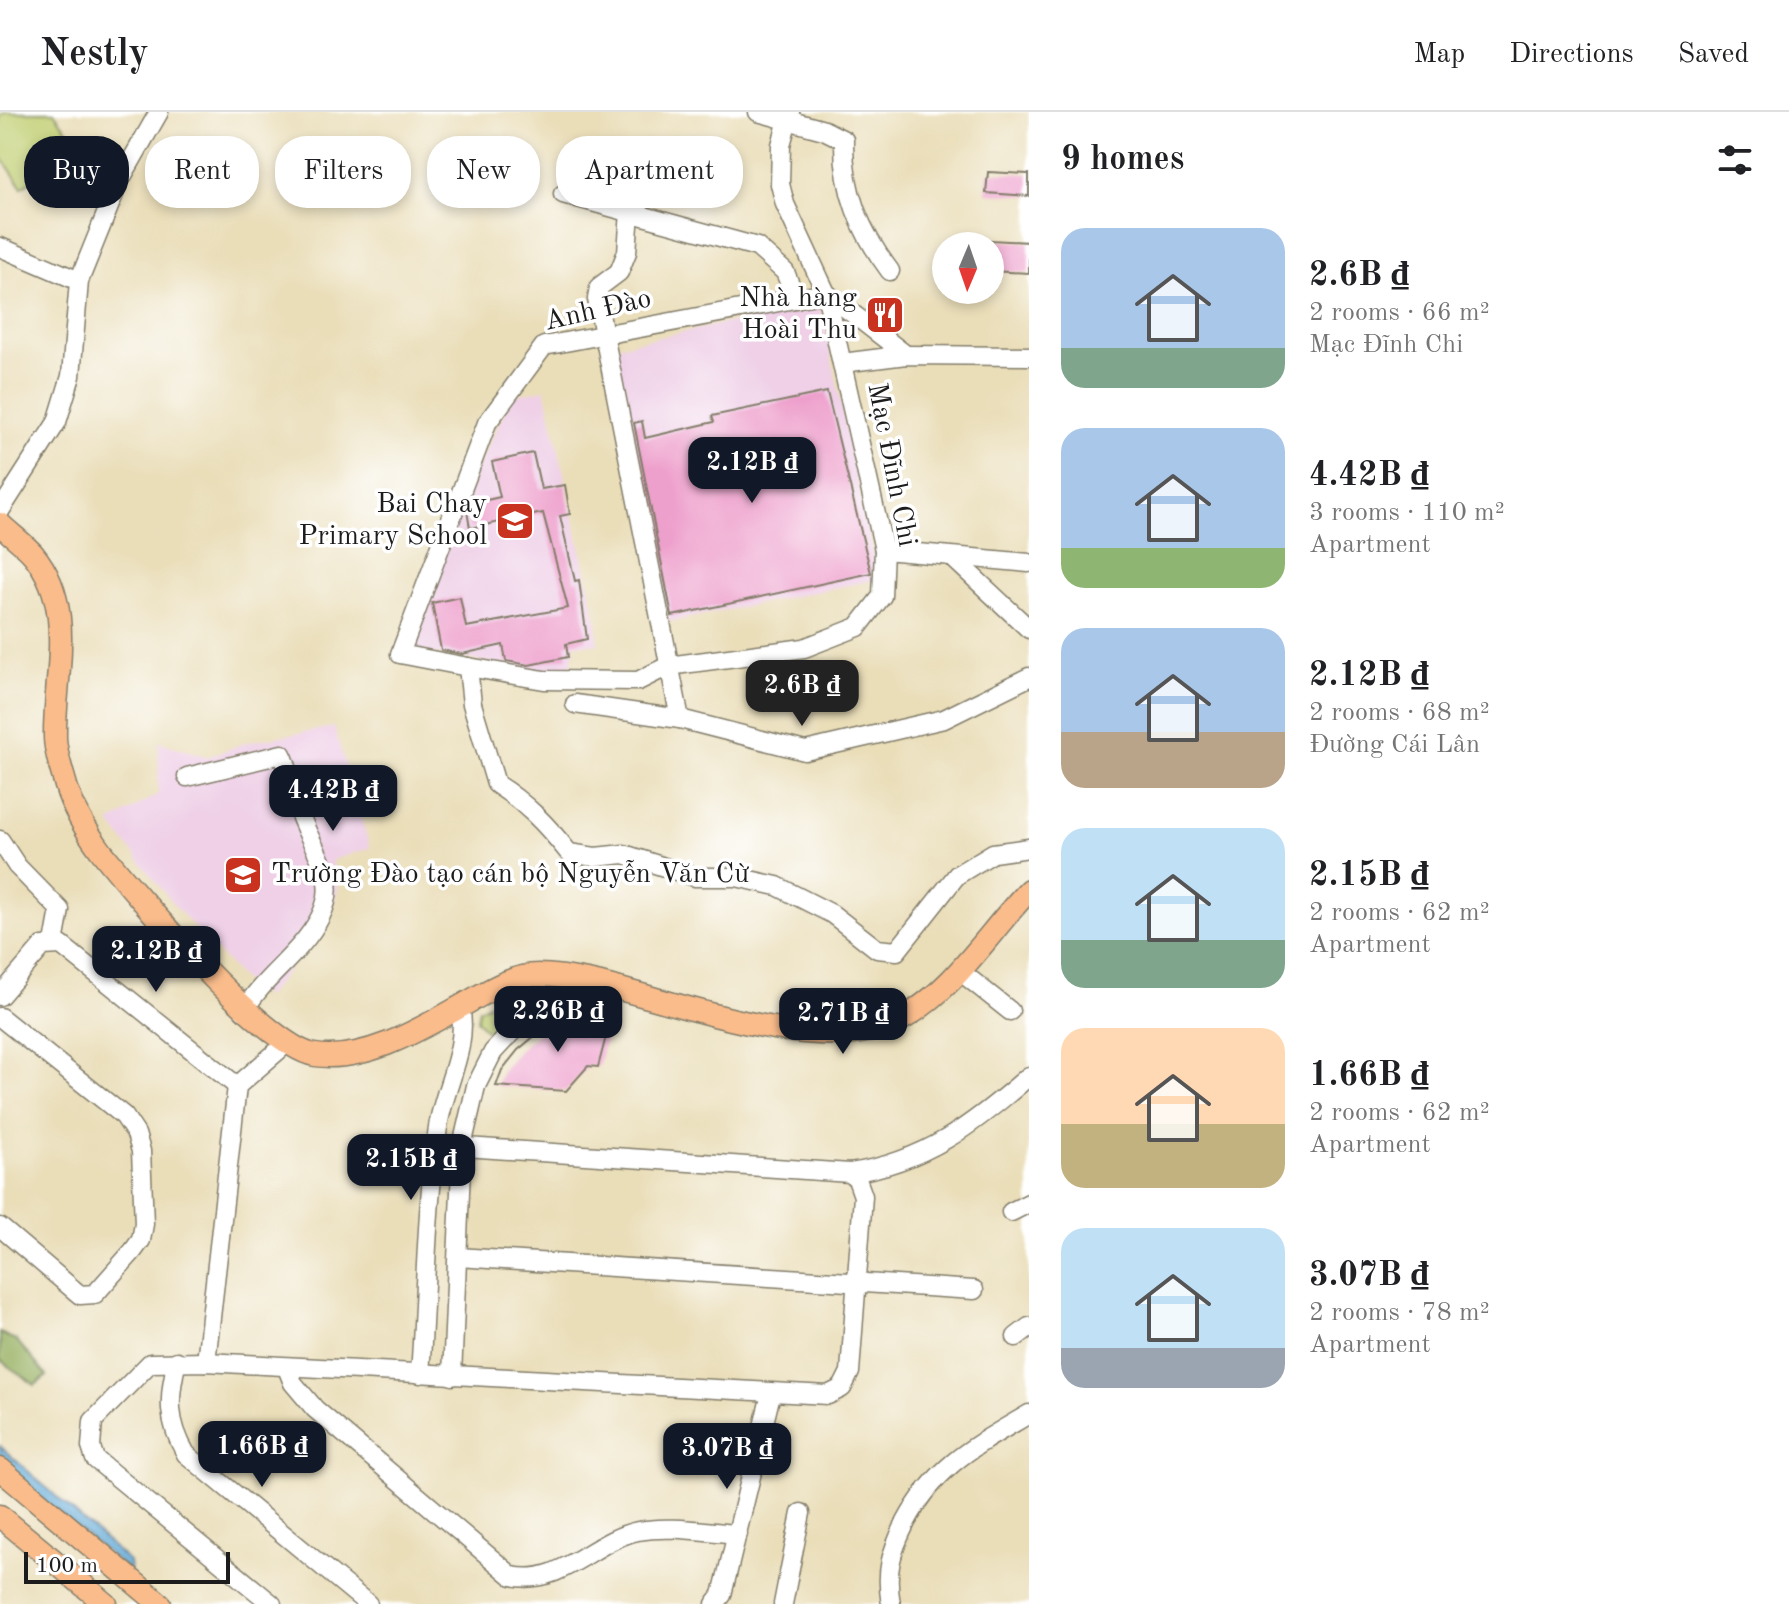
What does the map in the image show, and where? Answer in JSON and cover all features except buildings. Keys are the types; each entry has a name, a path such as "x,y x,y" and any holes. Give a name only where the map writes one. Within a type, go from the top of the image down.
{"main road":[{"path":"0,524 33,555 56,596 61,625 55,740 68,791 99,848 244,1011 287,1043 311,1055 365,1052 460,1007 481,992 535,975 593,983 768,1028 851,1033 901,1020 961,972 993,929 1029,890"},
{"path":"0,1469 151,1602"},
{"path":"0,1482 151,1602"},
{"path":"0,1516 106,1604"},
{"path":"0,1529 91,1604"}],"street":[{"path":"0,511 57,422 71,376 79,281 119,182 159,112"},
{"path":"758,112 789,117 844,140 843,170 858,219 867,241 890,271"},
{"name":"Mạc Đĩnh Chi","path":"468,667 544,680 638,681 668,666 804,648 858,627 882,596 884,550 826,293 785,204 780,184 781,145 789,117"},
{"path":"615,208 757,247 785,272 796,299"},
{"path":"631,208 627,252 619,272 599,287 597,299 680,719"},
{"path":"0,247 79,281"},
{"path":"826,293 906,355"},
{"name":"Anh Đào","path":"468,667 400,654 487,423 544,346 826,293"},
{"path":"842,363 906,355 1029,356"},
{"path":"884,550 1029,563"},
{"path":"952,557 1029,629"},
{"path":"468,667 472,704 496,784 519,798 545,822 569,853 595,857 624,854 695,877 736,877 777,886 832,914 877,949 897,951 957,875 993,853 1029,848"},
{"path":"575,704 680,719 805,751 944,719 1029,677"},
{"path":"187,777 282,754 295,802 323,859 329,888 321,917 301,945 253,995 244,1011"},
{"path":"0,840 17,866 60,910 54,943"},
{"path":"0,996 43,946 54,943"},
{"path":"54,943 237,1086"},
{"path":"961,972 1010,1011"},
{"path":"452,1376 462,1146 476,1086 493,1052 520,1023 593,983"},
{"path":"420,1374 436,1145 445,1092 463,1040 460,1007"},
{"path":"0,1017 124,1116 136,1134 144,1224 141,1240 133,1251 95,1294 87,1297 80,1295 0,1227"},
{"path":"463,1040 493,1052"},
{"path":"206,1362 237,1086 287,1043"},
{"path":"436,1145 850,1173 883,1168 921,1155 986,1114 1029,1076"},
{"path":"272,1604 95,1459 91,1447 93,1421 150,1363 206,1362 828,1395 842,1388 850,1372 863,1196 857,1179 850,1173"},
{"path":"1011,1212 1029,1203"},
{"path":"458,1257 974,1290"},
{"path":"177,1361 169,1395 170,1415 175,1435 186,1454 368,1604"},
{"path":"287,1368 293,1383 315,1409 512,1576 544,1578 636,1531 658,1529 738,1534"},
{"path":"715,1604 722,1595 771,1394"},
{"path":"891,1604 887,1580 891,1551 929,1484 963,1452 1029,1414"},
{"path":"783,1604 801,1513"}],"shaded area":[{"path":"820,304 878,579 669,622 611,347"},
{"name":"Bai Chay Primary School","path":"545,389 597,622 598,644 575,644 569,675 414,651 461,502 512,396"},
{"name":"Trường Đào tạo cán bộ Nguyễn Văn Cừ","path":"334,727 370,848 332,860 338,890 326,923 266,997 245,982 174,905 110,823 158,794 159,742 208,757 247,742"}],"green space":[{"path":"6,112 54,112 71,136 24,136 22,187 0,155 0,116"},
{"path":"524,994 529,1002 525,1014 494,1034 477,1020 479,1009 506,996"},
{"path":"0,1333 17,1341 47,1376 35,1385 0,1360"}],"water":[{"path":"0,1446 129,1562 130,1572 0,1464"}],"place":[{"name":"Nhà hàng Hoài Thu","path":"885,315"},
{"name":"Bai Chay Primary School","path":"515,521"},
{"name":"Trường Đào tạo cán bộ Nguyễn Văn Cừ","path":"243,875"}]}
